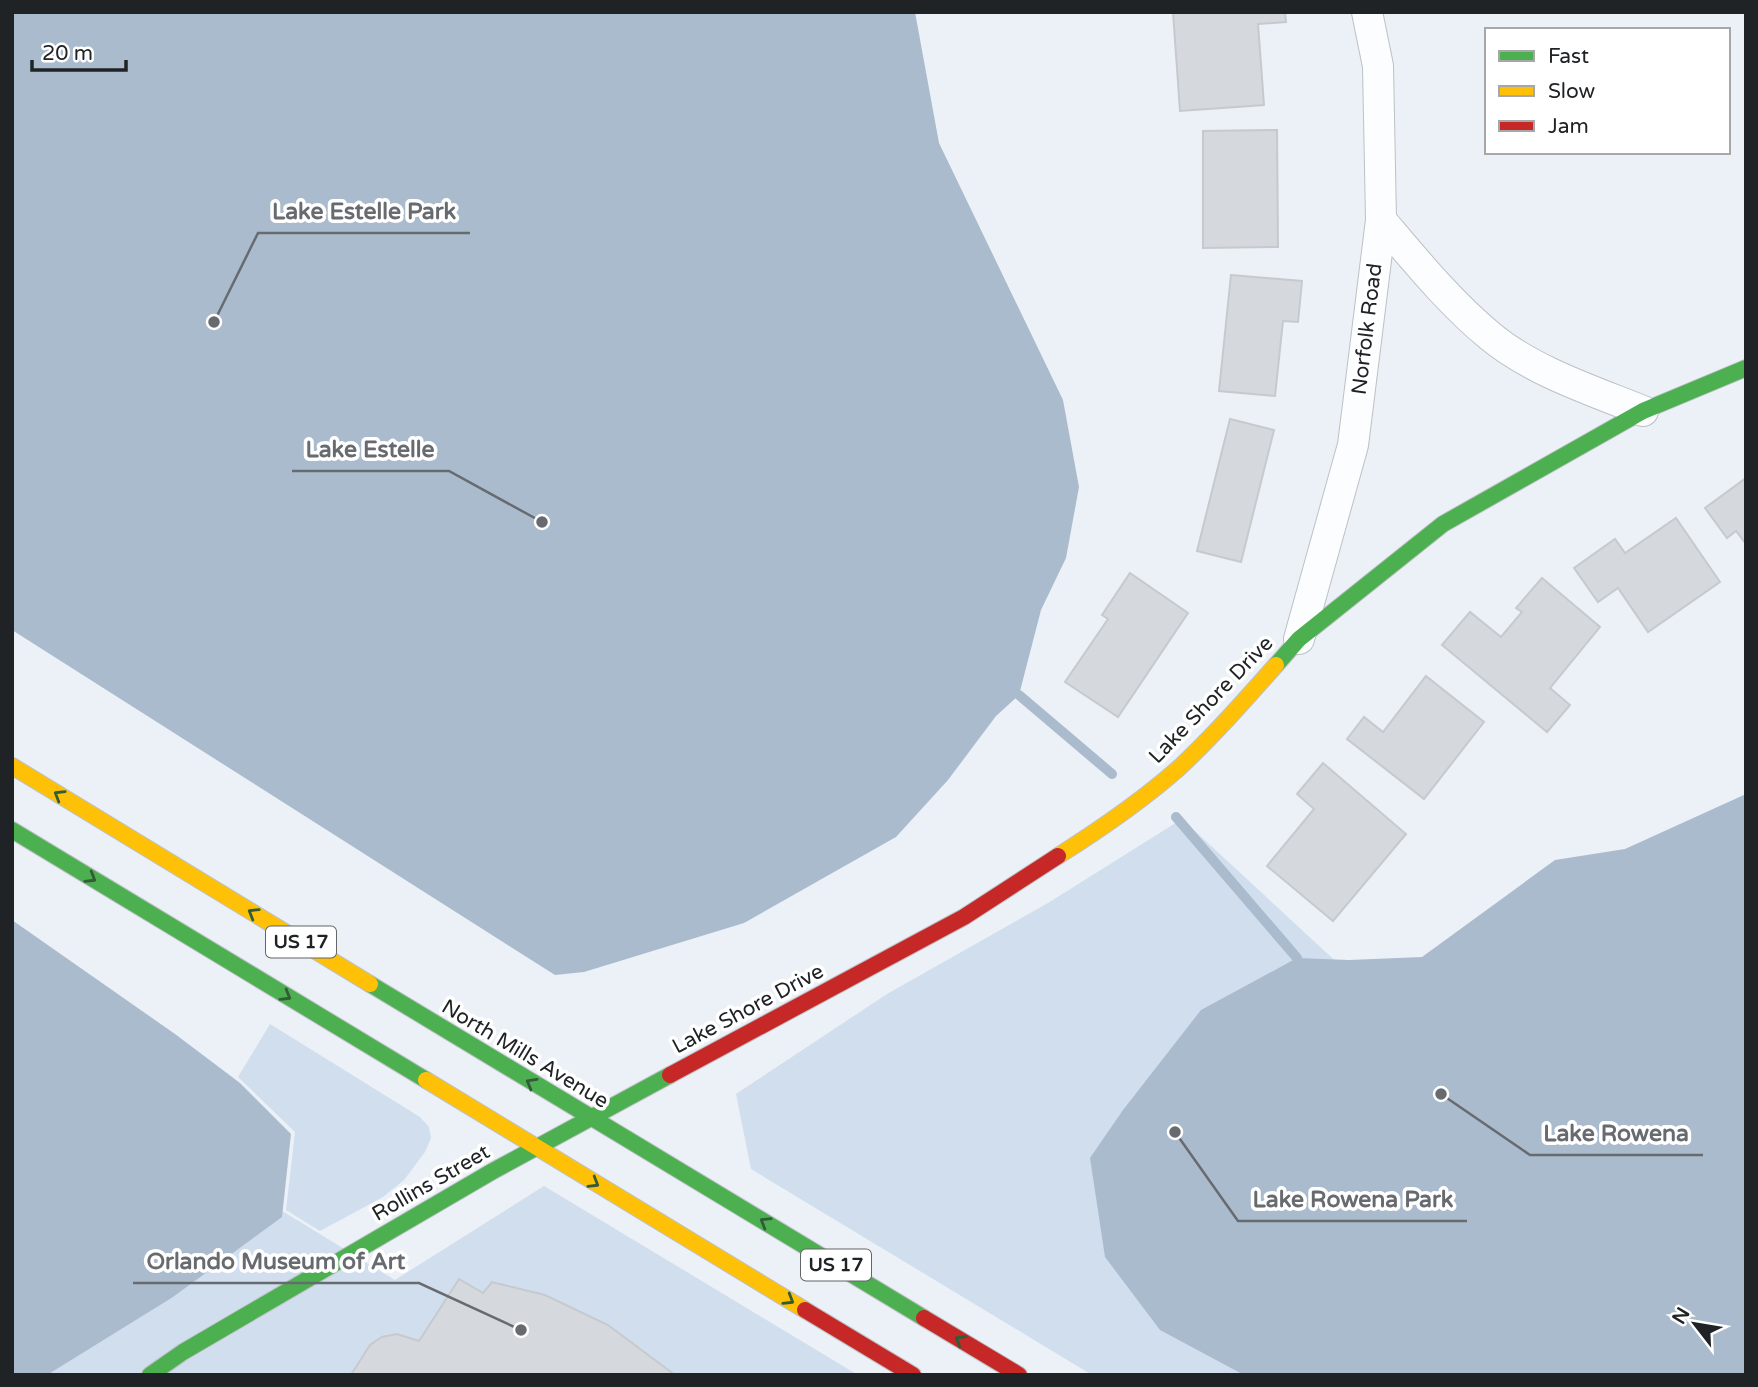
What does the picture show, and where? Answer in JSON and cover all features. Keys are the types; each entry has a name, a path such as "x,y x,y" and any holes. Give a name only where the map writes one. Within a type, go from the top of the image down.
{"main road":[{"name":"Lake Shore Drive","path":"590,1117 964,917 1091,835 1178,768 1234,713 1299,639 1443,524 1643,411 1746,368"},
{"name":"North Mills Avenue","path":"12,766 497,1063 1019,1375"},
{"name":"US 17","path":"12,830 913,1375"},
{"name":"Rollins Street","path":"149,1375 183,1352 590,1117"}],"street":[{"name":"Norfolk Road","path":"1299,639 1353,445 1381,220 1378,66 1367,12"},
{"path":"1381,220 1440,288 1492,338 1550,374 1643,411"}],"shaded area":[{"path":"12,12 915,12 939,143 1063,400 1079,487 1066,558 1041,610 1019,695 996,716 948,780 896,837 744,923 584,972 555,975 12,630"},
{"path":"1746,794 1746,1375 1244,1375 1160,1330 1105,1257 1090,1158 1123,1110 1201,1010 1297,958 1349,960 1422,957 1555,860 1625,849"},
{"path":"1182,819 1370,993 1746,1375 1092,1375 751,1169 736,1094 887,994 1048,903"},
{"path":"12,920 240,1083 291,1134 282,1217 173,1297 47,1375 12,1375"},
{"path":"270,1024 420,1117 429,1127 431,1138 425,1152 404,1180 383,1197 320,1231 286,1210 295,1132 238,1077"},
{"path":"197,1159 395,1280 544,1186 858,1375 12,1375 12,1263"}],"building":[{"path":"1173,12 1285,12 1286,22 1258,24 1264,105 1180,111"},
{"path":"1277,130 1278,247 1203,248 1203,131"},
{"path":"1231,275 1302,281 1298,322 1283,321 1275,396 1219,391"},
{"path":"1230,419 1274,430 1241,562 1197,551"},
{"path":"1746,478 1746,544 1736,531 1727,538 1705,508"},
{"path":"1676,518 1720,582 1648,632 1618,588 1598,602 1574,568 1615,539 1625,553"},
{"path":"1130,573 1188,613 1118,717 1065,682 1108,619 1102,615"},
{"path":"1542,578 1600,627 1550,688 1570,705 1547,732 1442,645 1470,612 1501,637 1522,612 1516,608"},
{"path":"1426,676 1484,722 1424,799 1347,739 1364,717 1383,732"},
{"path":"1323,763 1406,834 1333,921 1267,866 1314,809 1297,794"},
{"path":"459,1279 483,1293 492,1282 545,1295 608,1325 675,1375 351,1375 370,1345 382,1337 397,1334 419,1341"}],"waterway":[{"path":"1019,695 1112,774"},
{"path":"1176,817 1297,958"}],"traffic: fast":[{"path":"1276,665 1299,639 1443,524 1643,411 1746,368"},
{"path":"12,830 426,1080"},
{"path":"370,984 924,1318"},
{"path":"150,1375 183,1352 493,1171 670,1075"}],"traffic: slow":[{"path":"1058,856 1120,814 1180,767 1276,665"},
{"path":"12,766 370,984"},
{"path":"426,1080 805,1310"}],"traffic: jam":[{"path":"670,1075 964,917 1058,856"},
{"path":"805,1310 913,1375"},
{"path":"924,1318 1019,1375"}],"place":[{"name":"Lake Estelle Park","path":"214,322"},
{"name":"Lake Estelle","path":"542,522"},
{"name":"Lake Rowena","path":"1441,1094"},
{"name":"Lake Rowena Park","path":"1175,1132"},
{"name":"Orlando Museum of Art","path":"521,1330"}]}
